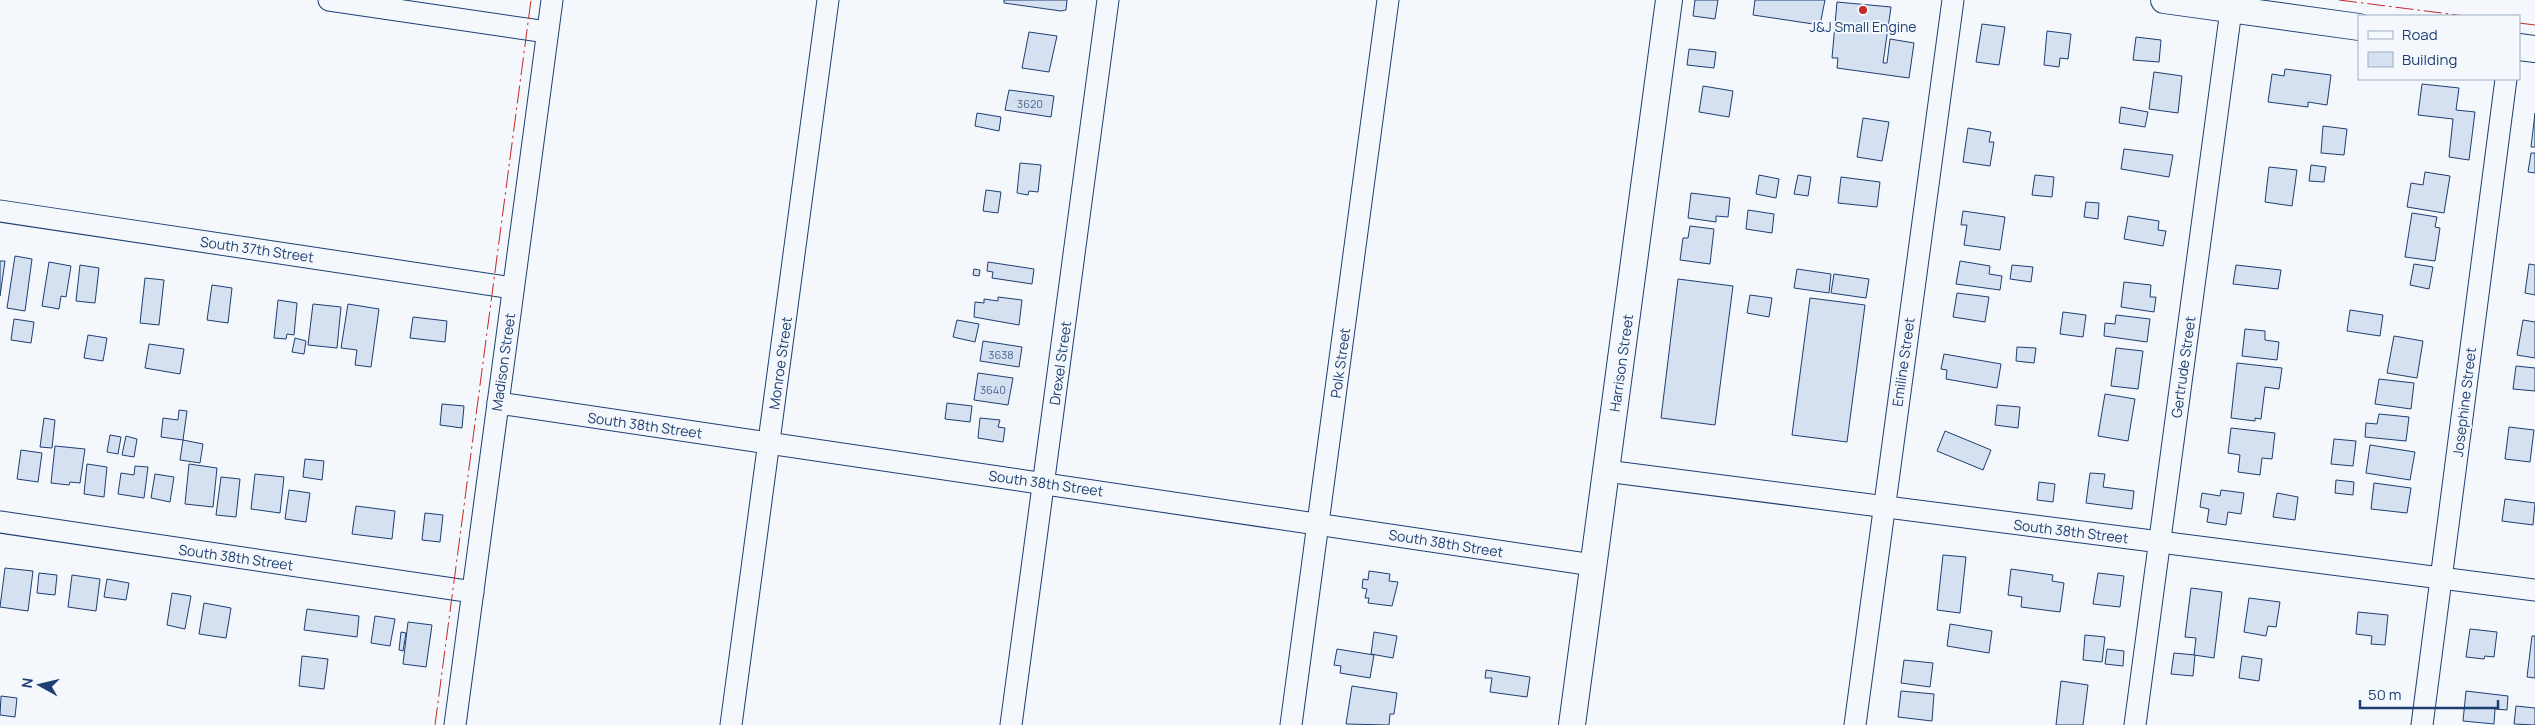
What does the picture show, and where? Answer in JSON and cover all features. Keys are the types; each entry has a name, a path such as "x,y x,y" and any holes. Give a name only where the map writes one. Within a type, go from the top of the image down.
{"main road":[{"name":"Harrison Street","path":"1572,725 1669,0"},
{"path":"2164,0 2231,10 2258,7 2358,27"},
{"path":"2520,47 2535,49"}],"street":[{"path":"330,0 547,32"},
{"name":"Madison Street","path":"455,725 552,0"},
{"name":"Monroe Street","path":"731,725 828,0"},
{"name":"Drexel Street","path":"1011,725 1108,0"},
{"name":"Polk Street","path":"1291,725 1388,0"},
{"name":"Emiline Street","path":"1855,725 1953,0"},
{"name":"Gertrude Street","path":"2135,725 2231,10"},
{"name":"Josephine Street","path":"2422,725 2506,80"},
{"name":"South 37th Street","path":"0,211 513,288"},
{"name":"South 38th Street","path":"498,403 1593,565"},
{"name":"South 38th Street","path":"1606,471 2535,590"},
{"name":"South 38th Street","path":"0,522 473,592"}],"building":[{"path":"1004,0 1067,0 1066,10 1061,11 1004,3"},
{"path":"1695,0 1718,0 1715,19 1693,16"},
{"path":"1755,0 1825,0 1820,25 1753,15"},
{"path":"1837,2 1891,7 1883,63 1887,63 1890,39 1914,43 1909,78 1837,68 1838,58 1832,58"},
{"path":"1982,24 2005,27 1999,65 1976,62"},
{"path":"2047,31 2071,34 2068,59 2060,58 2059,67 2044,65"},
{"path":"1029,32 1057,36 1049,72 1022,68"},
{"path":"2136,37 2161,40 2159,62 2133,60"},
{"path":"1689,49 1716,52 1714,68 1687,65"},
{"path":"2285,69 2331,75 2327,105 2308,102 2308,107 2268,102 2272,74 2284,76"},
{"path":"2154,72 2182,76 2178,113 2149,109"},
{"path":"2422,84 2459,88 2456,110 2475,112 2469,160 2449,157 2453,119 2418,115"},
{"path":"1703,86 1733,91 1729,117 1699,112"},
{"path":"1009,90 1054,96 1051,117 1005,110"},
{"path":"2121,107 2148,112 2145,127 2119,123"},
{"path":"977,113 1001,117 999,131 975,126"},
{"path":"2535,113 2535,147 2531,147"},
{"path":"1863,118 1889,122 1882,161 1857,157"},
{"path":"2323,126 2347,129 2344,155 2321,153"},
{"path":"1968,128 1991,132 1989,142 1994,142 1990,166 1963,162"},
{"path":"2124,149 2173,155 2169,177 2121,169"},
{"path":"2531,153 2535,153 2535,173 2528,172"},
{"path":"1020,163 1041,165 1038,192 1029,191 1028,195 1017,193"},
{"path":"2311,165 2326,167 2324,182 2309,181"},
{"path":"2269,167 2297,170 2292,206 2265,202"},
{"path":"2425,172 2450,176 2444,213 2407,207 2411,183 2423,185"},
{"path":"1759,175 1779,179 1776,198 1756,194"},
{"path":"1798,175 1811,177 1808,196 1794,194"},
{"path":"2035,175 2054,177 2052,197 2032,195"},
{"path":"1841,177 1880,182 1877,207 1838,203"},
{"path":"986,190 1001,192 998,213 983,211"},
{"path":"1691,193 1730,198 1728,217 1716,216 1716,222 1688,218"},
{"path":"2086,202 2099,203 2098,219 2084,217"},
{"path":"1748,210 1774,214 1772,233 1746,229"},
{"path":"1963,211 2005,217 2000,250 1964,245 1967,225 1961,225"},
{"path":"2412,213 2437,217 2435,227 2440,228 2435,261 2405,257"},
{"path":"2128,216 2159,221 2158,230 2166,231 2163,246 2124,239"},
{"path":"1690,226 1714,229 1710,264 1680,260 1683,238 1688,238"},
{"path":"15,256 32,259 25,311 7,308"},
{"path":"0,261 5,261 0,296"},
{"path":"1960,261 1990,266 1989,274 2002,276 2000,290 1956,284"},
{"path":"49,262 71,266 66,297 61,296 59,309 42,306"},
{"path":"988,262 1034,269 1032,284 992,278 993,272 987,271"},
{"path":"2414,264 2433,267 2429,289 2410,285"},
{"path":"2529,264 2535,265 2535,295 2525,293"},
{"path":"80,265 99,268 95,303 76,301"},
{"path":"2012,265 2033,267 2031,282 2010,279"},
{"path":"2236,265 2281,270 2278,289 2233,284"},
{"path":"974,269 980,270 979,276 973,275"},
{"path":"1797,269 1831,274 1829,293 1794,288"},
{"path":"1834,274 1869,279 1866,298 1831,293"},
{"path":"145,278 164,280 159,325 140,323"},
{"path":"1678,279 1733,286 1715,425 1661,418"},
{"path":"2124,282 2151,285 2150,297 2156,297 2154,312 2121,307"},
{"path":"212,285 232,288 228,323 207,320"},
{"path":"1957,293 1989,297 1985,322 1953,317"},
{"path":"1750,295 1772,298 1769,317 1747,313"},
{"path":"998,297 1022,300 1019,325 974,317 975,302 984,303 984,299 998,301"},
{"path":"1810,298 1865,305 1847,442 1792,435"},
{"path":"278,300 297,303 294,335 287,334 286,339 274,338"},
{"path":"313,304 341,307 337,348 308,345"},
{"path":"348,304 379,309 371,367 355,365 357,350 341,348"},
{"path":"2350,310 2383,315 2380,336 2347,331"},
{"path":"2063,312 2086,315 2083,337 2060,334"},
{"path":"2116,315 2150,319 2147,342 2104,336 2105,323 2115,324"},
{"path":"413,317 447,321 445,342 410,338"},
{"path":"14,319 34,322 31,343 11,340"},
{"path":"957,320 979,324 975,342 953,337"},
{"path":"2523,320 2535,322 2535,358 2517,355"},
{"path":"2245,329 2265,331 2265,340 2279,342 2277,360 2242,356"},
{"path":"88,335 107,338 103,361 84,358"},
{"path":"2394,336 2423,341 2417,378 2387,373"},
{"path":"295,338 306,341 304,354 292,352"},
{"path":"983,341 1022,347 1019,367 980,361"},
{"path":"149,344 184,349 180,374 145,368"},
{"path":"2017,347 2036,348 2034,363 2016,361"},
{"path":"2116,348 2143,351 2138,389 2111,386"},
{"path":"1944,354 2001,364 1997,388 1946,379 1947,370 1941,369"},
{"path":"2237,363 2282,368 2279,389 2265,387 2261,419 2255,418 2255,421 2231,418"},
{"path":"2516,366 2535,368 2535,391 2513,389"},
{"path":"978,373 1013,378 1008,405 974,400"},
{"path":"2379,379 2414,383 2411,409 2375,404"},
{"path":"2105,394 2135,399 2128,441 2098,436"},
{"path":"947,403 972,406 970,422 945,419"},
{"path":"442,404 464,406 462,428 440,425"},
{"path":"1997,405 2020,407 2018,428 1995,425"},
{"path":"179,410 187,411 183,440 161,437 163,418 178,420"},
{"path":"2379,414 2409,417 2406,441 2365,437 2366,423 2377,424"},
{"path":"44,418 55,420 52,448 40,447"},
{"path":"980,418 1000,420 998,427 1005,428 1003,442 978,438"},
{"path":"2509,427 2534,430 2530,462 2505,459"},
{"path":"2231,428 2275,433 2272,459 2262,458 2260,475 2238,472 2240,455 2228,453"},
{"path":"1945,431 1991,450 1983,470 1937,451"},
{"path":"110,435 121,437 118,454 107,452"},
{"path":"126,436 137,439 134,457 122,455"},
{"path":"2334,439 2356,441 2353,466 2331,464"},
{"path":"183,440 203,444 200,463 180,460"},
{"path":"2370,445 2415,452 2410,480 2366,473"},
{"path":"55,446 85,449 80,483 70,482 69,485 51,483"},
{"path":"21,450 42,453 38,482 17,479"},
{"path":"305,459 324,461 322,480 303,477"},
{"path":"87,464 107,467 104,497 84,494"},
{"path":"189,464 217,468 213,507 185,504"},
{"path":"135,466 148,467 144,498 118,494 121,473 134,475"},
{"path":"2090,473 2105,474 2103,487 2134,491 2132,509 2086,503"},
{"path":"155,474 174,477 170,502 151,498"},
{"path":"255,474 284,477 280,513 251,509"},
{"path":"221,477 240,479 236,517 216,515"},
{"path":"2336,480 2354,482 2353,495 2335,493"},
{"path":"2039,482 2055,484 2053,502 2037,500"},
{"path":"2374,483 2411,488 2407,513 2371,509"},
{"path":"289,490 310,493 306,522 285,519"},
{"path":"2221,490 2244,493 2241,514 2228,512 2226,525 2207,522 2209,509 2200,507 2202,493 2220,496"},
{"path":"2277,493 2298,497 2295,520 2273,517"},
{"path":"2505,499 2535,503 2533,525 2502,521"},
{"path":"356,506 395,511 392,539 352,534"},
{"path":"425,513 443,515 440,542 422,540"},
{"path":"1943,555 1966,557 1960,613 1937,610"},
{"path":"5,568 33,571 28,611 0,607"},
{"path":"2011,569 2053,575 2052,581 2064,583 2060,612 2021,607 2022,597 2008,595"},
{"path":"1369,571 1390,574 1389,581 1398,582 1392,606 1368,603 1369,598 1365,598 1367,589 1362,588 1363,579 1368,580"},
{"path":"39,573 57,575 55,595 37,593"},
{"path":"2098,573 2124,576 2120,607 2093,604"},
{"path":"72,575 100,579 96,611 68,607"},
{"path":"107,579 129,583 126,600 104,597"},
{"path":"2191,588 2222,592 2214,658 2194,655 2196,638 2185,637"},
{"path":"172,593 191,596 185,629 167,625"},
{"path":"2249,598 2280,602 2276,627 2268,626 2266,636 2244,632"},
{"path":"204,603 231,608 226,638 199,634"},
{"path":"307,609 359,616 357,637 304,630"},
{"path":"2358,612 2388,615 2385,645 2371,644 2372,636 2356,634"},
{"path":"375,616 395,619 390,646 371,643"},
{"path":"408,622 432,625 426,667 403,664"},
{"path":"1950,624 1992,631 1989,653 1947,646"},
{"path":"2470,629 2497,632 2494,657 2485,656 2484,659 2466,657"},
{"path":"401,632 406,633 403,651 399,650"},
{"path":"1374,632 1397,636 1393,658 1371,654"},
{"path":"2085,635 2105,637 2102,662 2083,660"},
{"path":"2532,636 2535,636 2535,678 2527,677"},
{"path":"1337,649 1374,655 1370,678 1340,673 1341,666 1334,665"},
{"path":"2107,649 2124,651 2123,666 2105,664"},
{"path":"2174,653 2195,655 2193,676 2171,674"},
{"path":"302,656 328,659 324,689 299,686"},
{"path":"2242,656 2262,659 2259,681 2239,678"},
{"path":"1904,660 1933,663 1930,687 1901,683"},
{"path":"1486,670 1530,677 1527,697 1490,692 1492,678 1485,678"},
{"path":"2061,681 2088,685 2083,725 2056,725"},
{"path":"1352,686 1397,693 1394,714 1390,714 1389,725 1346,724"},
{"path":"1901,691 1934,694 1932,721 1898,717"},
{"path":"2466,691 2508,696 2507,710 2495,709 2494,724 2463,721"},
{"path":"1,696 17,698 15,717 0,715"},
{"path":"2516,706 2535,708 2535,725 2514,724"}],"power":[{"path":"435,725 531,0"},
{"path":"2339,0 2457,15"},
{"path":"2520,23 2535,25"}],"place":[{"name":"J&J Small Engine","path":"1863,10"}]}
